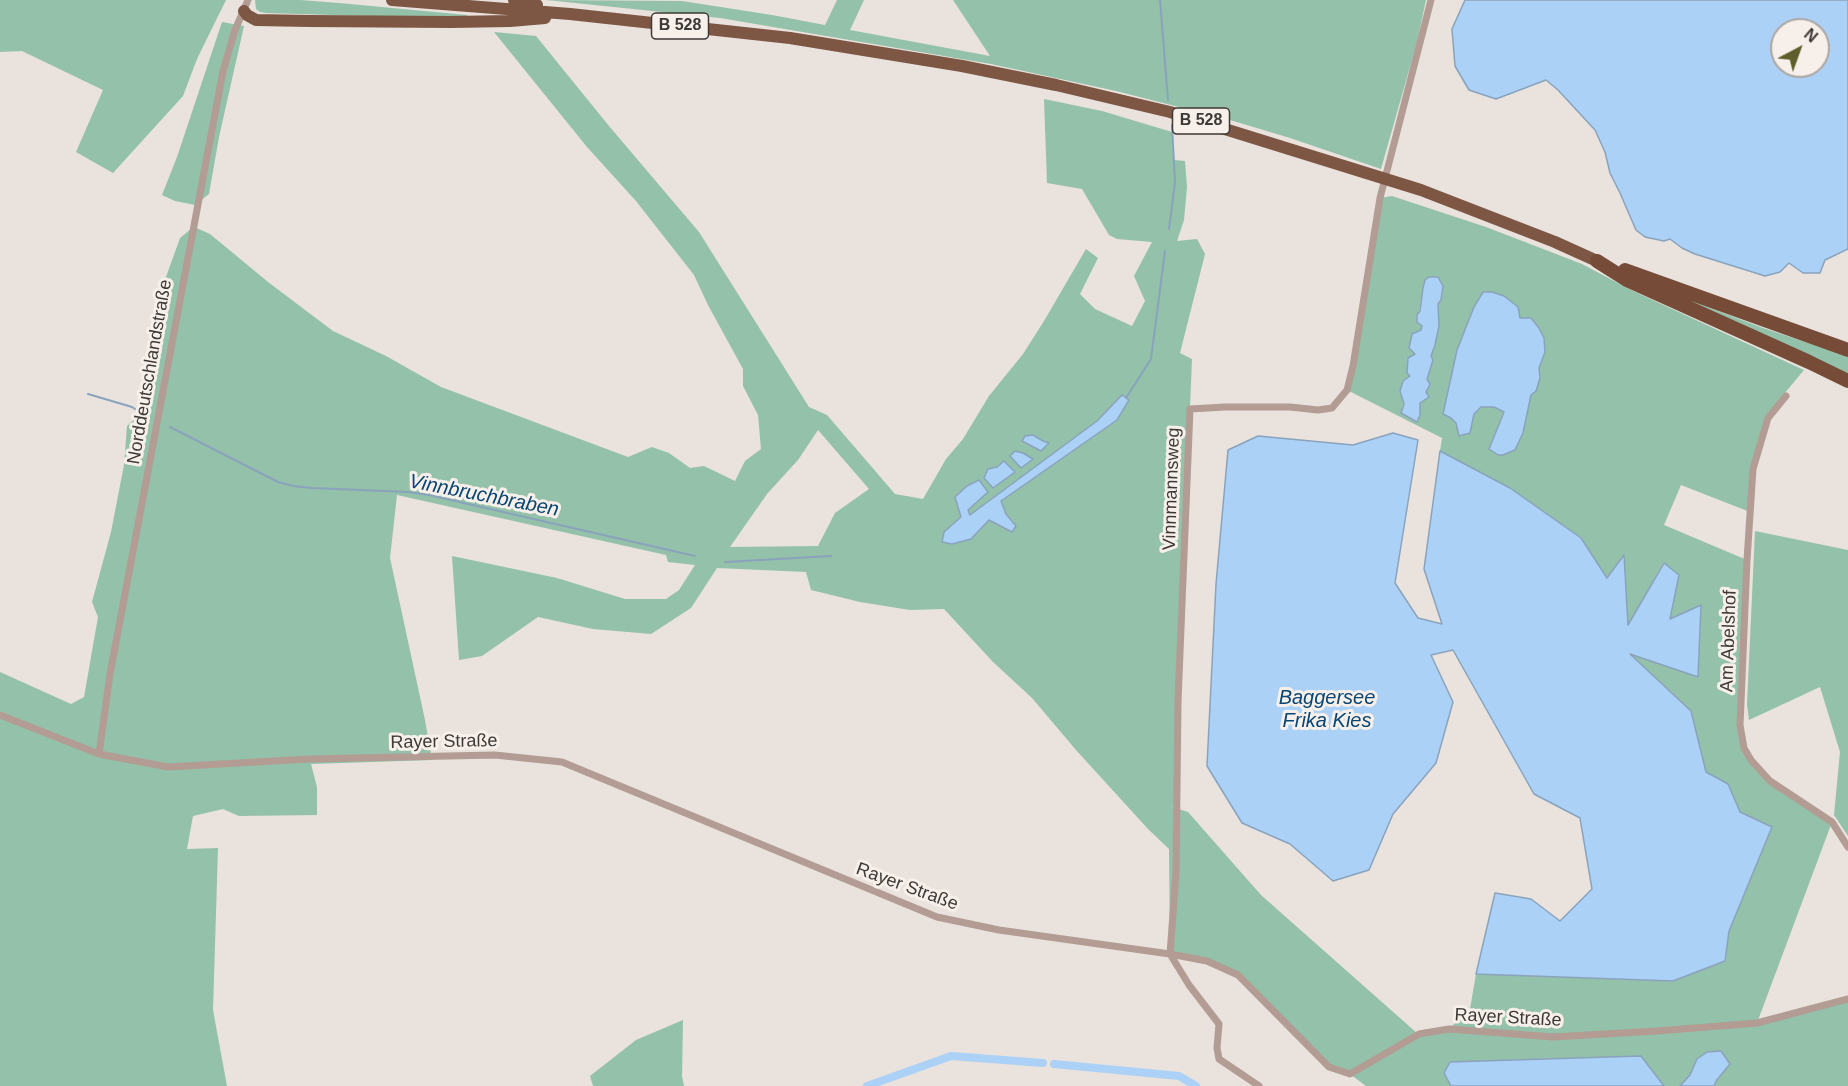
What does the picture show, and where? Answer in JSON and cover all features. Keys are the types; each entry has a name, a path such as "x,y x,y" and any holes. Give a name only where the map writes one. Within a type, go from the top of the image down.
{"highway":[{"name":"B 528","path":"392,0 570,14 790,38 962,66 1056,85 1147,106 1421,190 1555,242 1597,261"},
{"path":"514,0 570,14"},
{"path":"246,5 247,15 256,20 510,21 570,14"},
{"path":"1597,261 1848,350"},
{"path":"1597,261 1627,280 1848,381"},
{"path":"1780,350 1848,390"}],"street":[{"name":"Vinnmannsweg","path":"1170,954 1176,873 1178,701 1190,409 1290,407 1318,410 1332,408 1347,390 1353,366 1380,198 1431,0"},
{"name":"Norddeutschlandstraße","path":"99,754 110,674 223,71 246,5"},
{"name":"Am Abelshof","path":"1786,396 1768,418 1753,469 1740,725 1744,748 1751,760 1770,781 1832,822 1848,847"},
{"name":"Rayer Straße","path":"0,715 99,754 168,767 309,759 495,755 562,762 937,917 999,930 1207,961 1238,975 1329,1067 1350,1074 1419,1034 1439,1030 1553,1037 1746,1024 1848,999"},
{"path":"1170,954 1189,985 1219,1024 1217,1048 1219,1059 1259,1086"}],"green space":[{"path":"0,0 226,0 197,59 183,96 113,173 76,152 103,90 22,51 0,52"},
{"path":"255,0 339,3 467,15 467,19 266,13 256,9"},
{"path":"546,0 682,1 825,25 837,0 864,0 850,30 990,56 953,0 1426,0 1417,42 1381,169 1230,120 1116,91 991,64 720,18"},
{"path":"222,22 244,26 219,137 209,194 195,205 175,201 162,195"},
{"path":"494,32 536,36 699,232 809,407 827,415 895,494 923,499 946,459 963,439 989,396 1023,354 1086,249 1098,258 1080,294 1095,309 1132,326 1145,301 1134,276 1152,242 1117,239 1109,235 1082,189 1047,183 1044,99 1102,111 1172,132 1174,160 1185,161 1187,187 1184,220 1177,241 1197,239 1205,254 1180,353 1192,359 1176,806 1172,807 1188,812 1261,895 1418,1034 1449,1029 1470,1009 1476,974 1673,981 1725,961 1729,931 1772,827 1740,812 1728,784 1706,772 1691,711 1628,652 1698,676 1700,606 1670,619 1679,575 1663,563 1628,626 1624,556 1607,578 1580,538 1510,488 1440,451 1442,438 1347,390 1380,198 1392,196 1486,227 1582,264 1631,290 1804,370 1768,418 1753,469 1750,512 1681,485 1664,525 1747,560 1740,725 1744,748 1770,781 1832,822 1757,1023 1848,999 1848,1086 1714,1086 1730,1064 1697,1059 1690,1075 1680,1086 1664,1086 1641,1056 1451,1086 1366,1086 1350,1074 1329,1067 1238,975 1207,961 1170,954 1169,849 1076,750 1032,698 993,662 944,609 910,610 860,602 811,590 806,572 717,568 691,608 651,634 593,629 538,617 482,656 459,660 452,556 557,578 625,599 666,599 679,590 695,565 668,562 666,555 397,495 390,558 432,760 311,764 317,787 317,815 239,816 223,809 193,816 187,849 218,848 213,1010 227,1086 0,1086 0,672 71,704 84,697 98,617 92,602 111,532 124,465 127,426 143,411 156,319 166,277 180,238 192,226 210,234 333,331 386,356 441,387 628,457 652,447 669,453 690,468 704,466 735,481 745,461 761,449 758,415 743,386 743,369 694,275 636,201 587,147","holes":["1425,280 1443,286 1441,300 1438,304 1439,326 1431,356 1426,392 1420,403 1420,415 1412,420 1405,414 1402,407 1422,326 1417,322","1483,292 1520,318 1539,328 1544,338 1545,352 1539,368 1540,378 1531,395 1523,433 1499,426 1504,412 1494,407 1481,406 1474,414 1470,433 1459,436 1456,423 1443,414 1457,350 1474,307","818,430 869,489 835,513 818,546 730,547 767,494 798,460"]},
{"path":"1673,294 1763,328 1848,356 1848,376"},
{"path":"1755,531 1848,550 1848,836 1834,815 1840,752 1820,687 1749,720 1747,704"},
{"path":"683,1020 682,1076 684,1086 593,1086 590,1076 636,1040"}],"water":[{"path":"1465,0 1848,0 1848,249 1825,260 1820,273 1803,273 1789,263 1780,272 1765,276 1695,254 1670,239 1664,241 1645,237 1636,230 1610,173 1605,152 1595,130 1558,90 1546,80 1496,99 1469,90 1455,66 1452,29"},
{"path":"1429,277 1438,277 1443,286 1441,300 1438,304 1439,326 1427,379 1430,384 1426,392 1429,397 1420,403 1420,415 1417,422 1401,413 1404,404 1400,391 1403,381 1410,376 1407,373 1408,358 1415,354 1409,348 1412,334 1421,330 1422,326 1417,322 1417,315 1420,311 1425,280"},
{"path":"1483,292 1504,296 1518,307 1520,318 1531,318 1544,338 1545,352 1539,368 1540,378 1536,391 1531,395 1523,433 1515,450 1503,455 1498,455 1489,449 1504,412 1494,407 1481,407 1474,414 1470,433 1459,436 1456,423 1443,414 1457,350 1474,307"},
{"path":"1122,395 1129,400 1117,420 1001,501 1006,514 1016,526 1012,532 989,520 971,539 952,544 942,542 944,532 961,517 955,497 967,486 979,480 988,492 968,510 970,515 1097,421"},
{"name":"Baggersee Frika Kies","path":"1393,433 1418,440 1395,583 1418,618 1442,624 1424,569 1440,451 1510,488 1581,538 1607,578 1624,555 1628,625 1664,563 1679,575 1670,619 1701,605 1698,677 1630,654 1691,711 1706,772 1728,784 1740,812 1772,827 1729,931 1725,961 1673,981 1476,974 1495,893 1531,899 1560,921 1592,889 1580,818 1534,794 1453,650 1431,655 1453,702 1436,763 1393,814 1369,870 1333,881 1290,844 1242,823 1207,766 1216,584 1228,450 1258,436 1353,445"},
{"path":"1033,435 1049,443 1041,451 1022,441 1025,436"},
{"path":"1015,451 1033,459 1021,468 1010,456"},
{"path":"1004,461 1015,472 993,488 984,478 988,469 997,467"},
{"path":"1721,1051 1730,1064 1714,1086 1680,1086 1690,1075 1697,1059 1707,1052"},
{"path":"1641,1056 1664,1086 1451,1086 1444,1073 1450,1062"}],"waterway":[{"path":"1160,0 1168,100"},
{"path":"1169,229 1175,182 1172,125"},
{"path":"1126,398 1151,359 1165,251"},
{"name":"Vinnbruchbraben","path":"88,394 132,407 147,417"},
{"name":"Vinnbruchbraben","path":"170,427 278,482 293,486 429,495 695,556"},
{"name":"Vinnbruchbraben","path":"725,562 831,556"},
{"path":"867,1086 951,1056 1043,1063"},
{"path":"1054,1064 1179,1076 1196,1086"}]}
